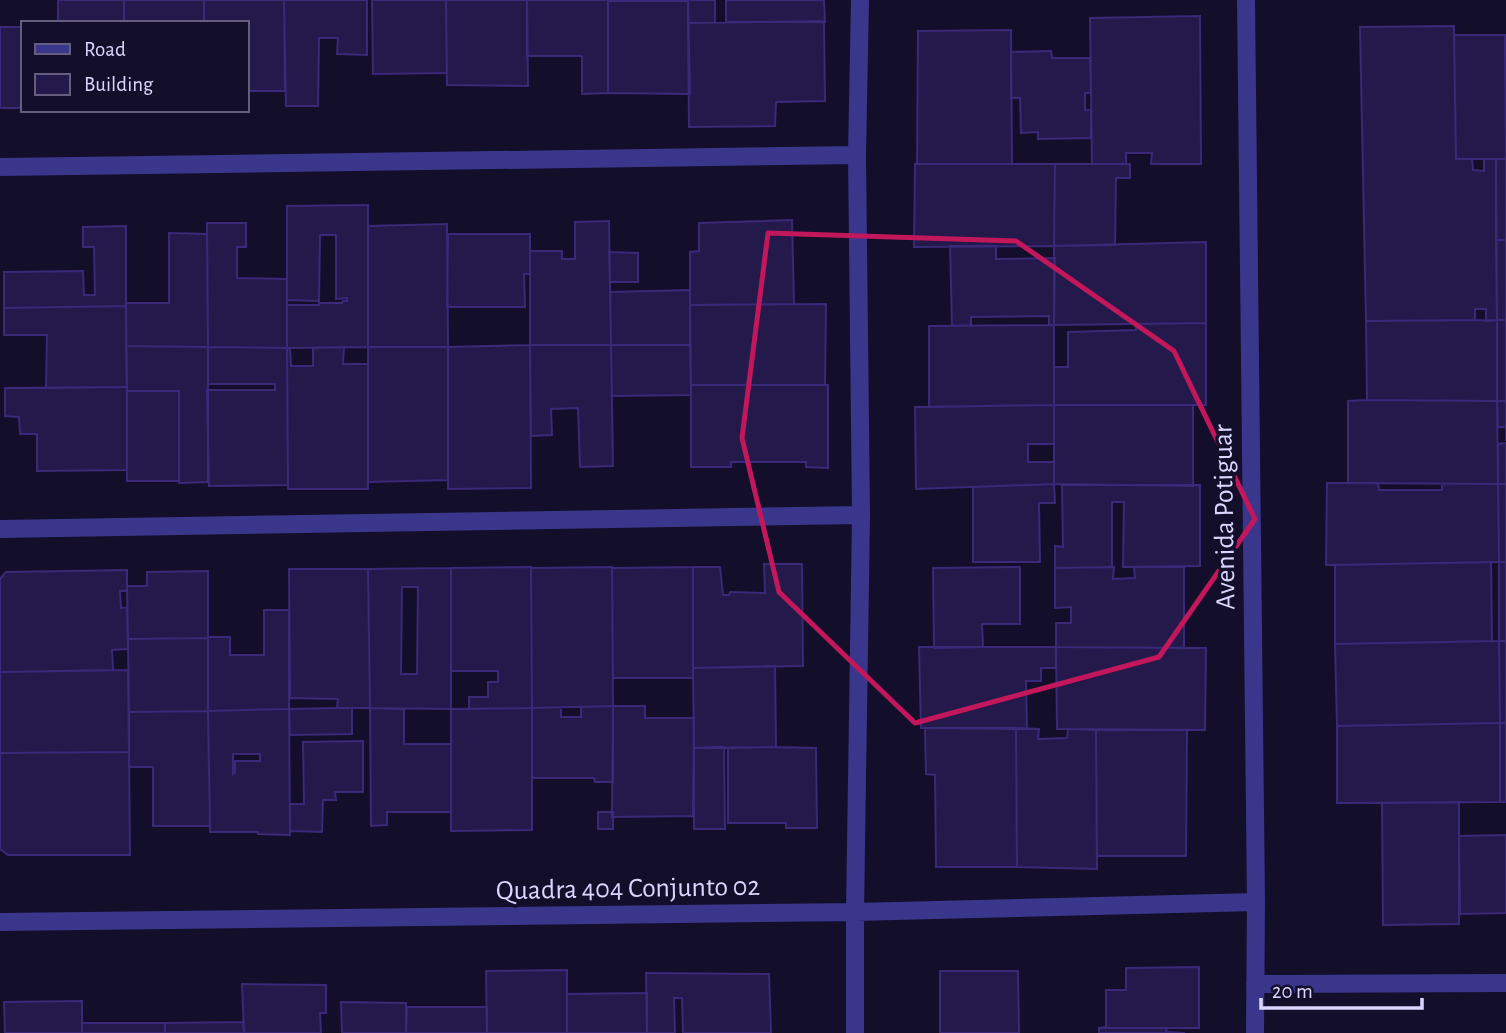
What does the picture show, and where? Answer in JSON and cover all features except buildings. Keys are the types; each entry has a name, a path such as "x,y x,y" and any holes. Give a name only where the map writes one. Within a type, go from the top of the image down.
{"street":[{"path":"855,1033 861,515 857,155 860,0"},
{"name":"Avenida Potiguar","path":"1246,0 1256,902 1255,1033"},
{"path":"0,167 857,155"},
{"path":"0,529 861,515"},
{"name":"Quadra 404 Conjunto 02","path":"0,922 855,912 1256,902"},
{"path":"1255,984 1506,983"}],"highlighted area":[{"path":"768,233 1016,241 1174,351 1255,519 1159,657 915,723 779,592 742,438"}]}
